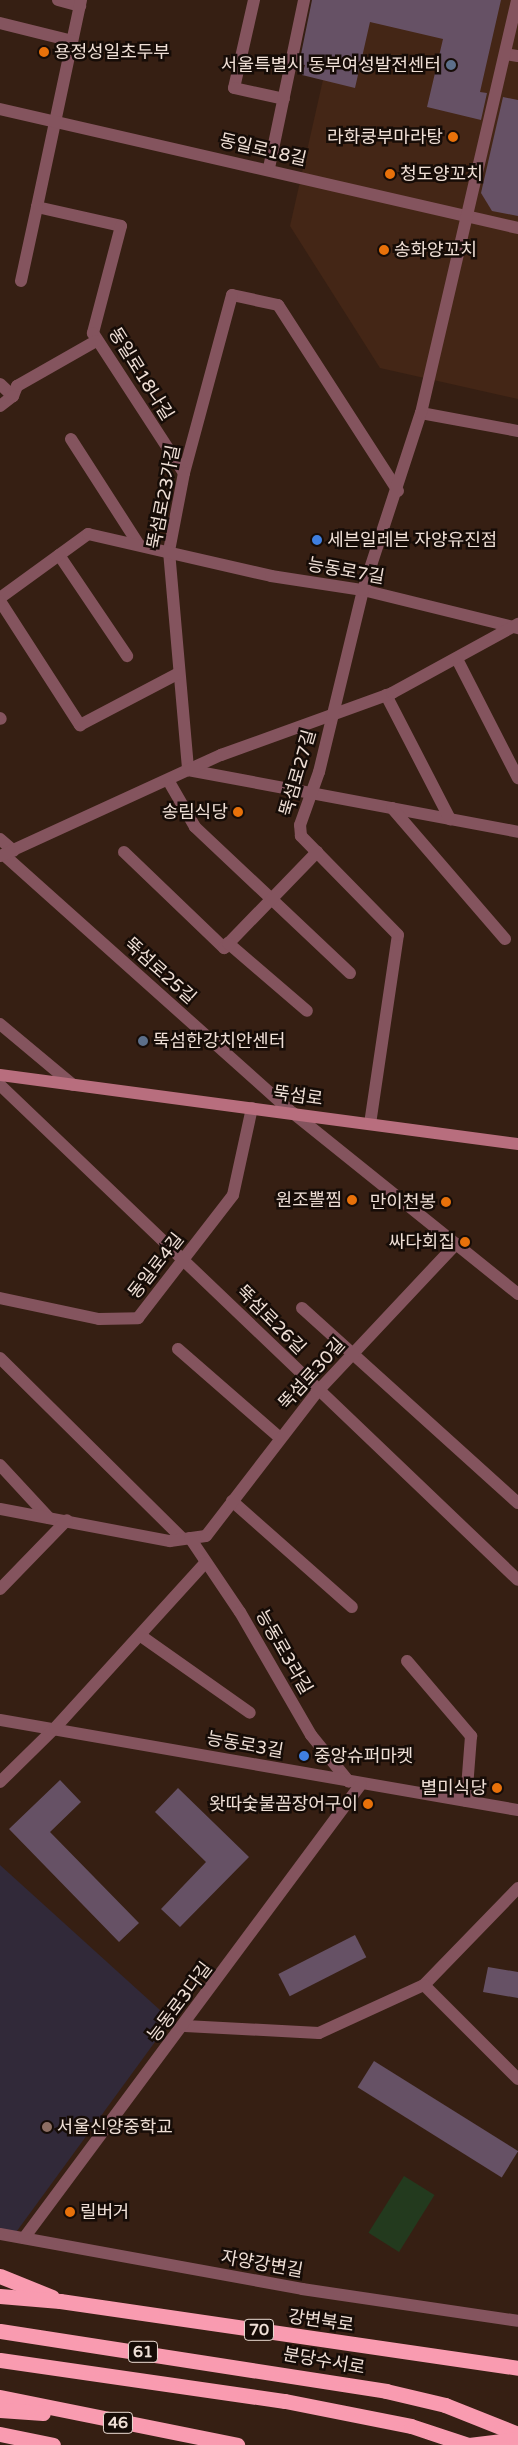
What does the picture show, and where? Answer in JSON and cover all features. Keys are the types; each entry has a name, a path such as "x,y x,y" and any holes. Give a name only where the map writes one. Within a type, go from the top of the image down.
{"highway":[{"path":"0,2276 60,2300"},
{"name":"강변북로","path":"0,2296 60,2300 518,2368"},
{"name":"분당수서로","path":"0,2330 287,2373 445,2405 518,2434"},
{"name":"61","path":"0,2360 285,2401 411,2426 468,2445"},
{"name":"46","path":"0,2397 76,2415 235,2445"},
{"path":"0,2410 76,2415"},
{"path":"0,2434 53,2445"},
{"path":"468,2445 518,2439"}],"main road":[{"name":"뚝섬로","path":"0,1076 518,1144"}],"street":[{"path":"21,281 80,3 58,0"},
{"path":"254,0 234,88 284,99"},
{"path":"269,168 304,0"},
{"name":"뚝섬로27길","path":"370,1124 398,935 301,836 300,825 312,793 363,590 398,491 421,413 518,0"},
{"path":"0,24 72,41"},
{"path":"505,54 518,56"},
{"name":"동일로18길","path":"0,108 269,168 518,228"},
{"name":"동일로18나길","path":"37,207 121,226 94,333 96,341 184,473"},
{"name":"뚝섬로23가길","path":"188,770 177,674 169,551 184,473 232,295 278,306 398,491"},
{"path":"0,406 13,396 16,386 96,341"},
{"path":"0,384 13,396"},
{"path":"421,413 518,432"},
{"path":"71,439 139,545"},
{"name":"능동로7길","path":"0,599 88,534 169,551 271,576 363,590 517,628"},
{"path":"59,555 127,656"},
{"path":"0,599 80,725 177,674"},
{"path":"6,854 188,770 331,718 386,695 517,628"},
{"path":"457,659 518,778"},
{"path":"386,695 450,819"},
{"path":"188,770 518,832"},
{"path":"168,780 195,827 273,897 350,973"},
{"path":"392,808 505,939"},
{"name":"뚝섬로25길","path":"0,839 6,854 293,1113"},
{"path":"124,852 224,948 317,852"},
{"path":"228,943 307,1011"},
{"path":"0,1024 74,1085"},
{"name":"뚝섬로26길","path":"0,1085 185,1258 318,1392 518,1580"},
{"name":"동일로4길","path":"0,1298 99,1318 138,1318 233,1195 252,1108"},
{"path":"293,1113 518,1294"},
{"name":"뚝섬로30길","path":"186,1539 206,1536 280,1437 318,1392 456,1244"},
{"path":"302,1308 518,1503"},
{"path":"178,1350 280,1437"},
{"path":"0,1358 186,1539"},
{"path":"0,1465 50,1518"},
{"path":"232,1501 352,1607"},
{"path":"0,1509 170,1541 186,1539"},
{"path":"0,1590 66,1520"},
{"name":"능동로3라길","path":"186,1539 240,1612 311,1735 348,1782"},
{"path":"0,1782 55,1728 141,1636 205,1563"},
{"path":"141,1636 250,1713"},
{"path":"407,1661 471,1736 466,1800"},
{"name":"능동로3길","path":"1,1719 348,1782 518,1810"},
{"name":"능동로3다길","path":"24,2238 185,2026 362,1784"},
{"path":"185,2026 319,2033 424,1985 518,1888"},
{"path":"424,1985 518,2079"},
{"name":"자양강변길","path":"0,2234 302,2289 518,2321"}],"shaded area":[{"path":"341,0 518,0 518,399 380,368 290,226"},
{"name":"서울신양중학교","path":"0,1865 171,2020 14,2235 0,2233"}],"green space":[{"path":"404,2176 435,2195 399,2252 368,2233"}],"building":[{"path":"312,0 501,0 480,92 487,93 481,120 427,107 443,39 370,22 355,88 302,75 305,65 299,64"},
{"path":"503,97 518,100 518,216 492,211 481,193"},
{"path":"60,1780 81,1802 50,1832 139,1923 119,1942 9,1829"},
{"path":"178,1788 249,1857 180,1927 161,1909 206,1862 155,1812"},
{"path":"355,1935 366,1957 290,1996 278,1974"},
{"path":"488,1967 518,1972 518,1998 483,1992"},
{"path":"374,2061 518,2151 502,2177 358,2087"}],"place":[{"name":"용정성일초두부","path":"44,52"},
{"name":"서울특별시 동부여성발전센터","path":"451,65"},
{"name":"라화쿵부마라탕","path":"453,137"},
{"name":"청도양꼬치","path":"390,174"},
{"name":"송화양꼬치","path":"384,250"},
{"name":"세븐일레븐 자양유진점","path":"317,540"},
{"name":"송림식당","path":"238,812"},
{"name":"뚝섬한강치안센터","path":"143,1041"},
{"name":"원조뽈찜","path":"352,1200"},
{"name":"만이천봉","path":"446,1202"},
{"name":"싸다회집","path":"465,1242"},
{"name":"중앙슈퍼마켓","path":"304,1756"},
{"name":"별미식당","path":"497,1788"},
{"name":"왓따숯불꼼장어구이","path":"368,1804"},
{"name":"서울신양중학교","path":"47,2127"},
{"name":"릴버거","path":"70,2212"}]}
